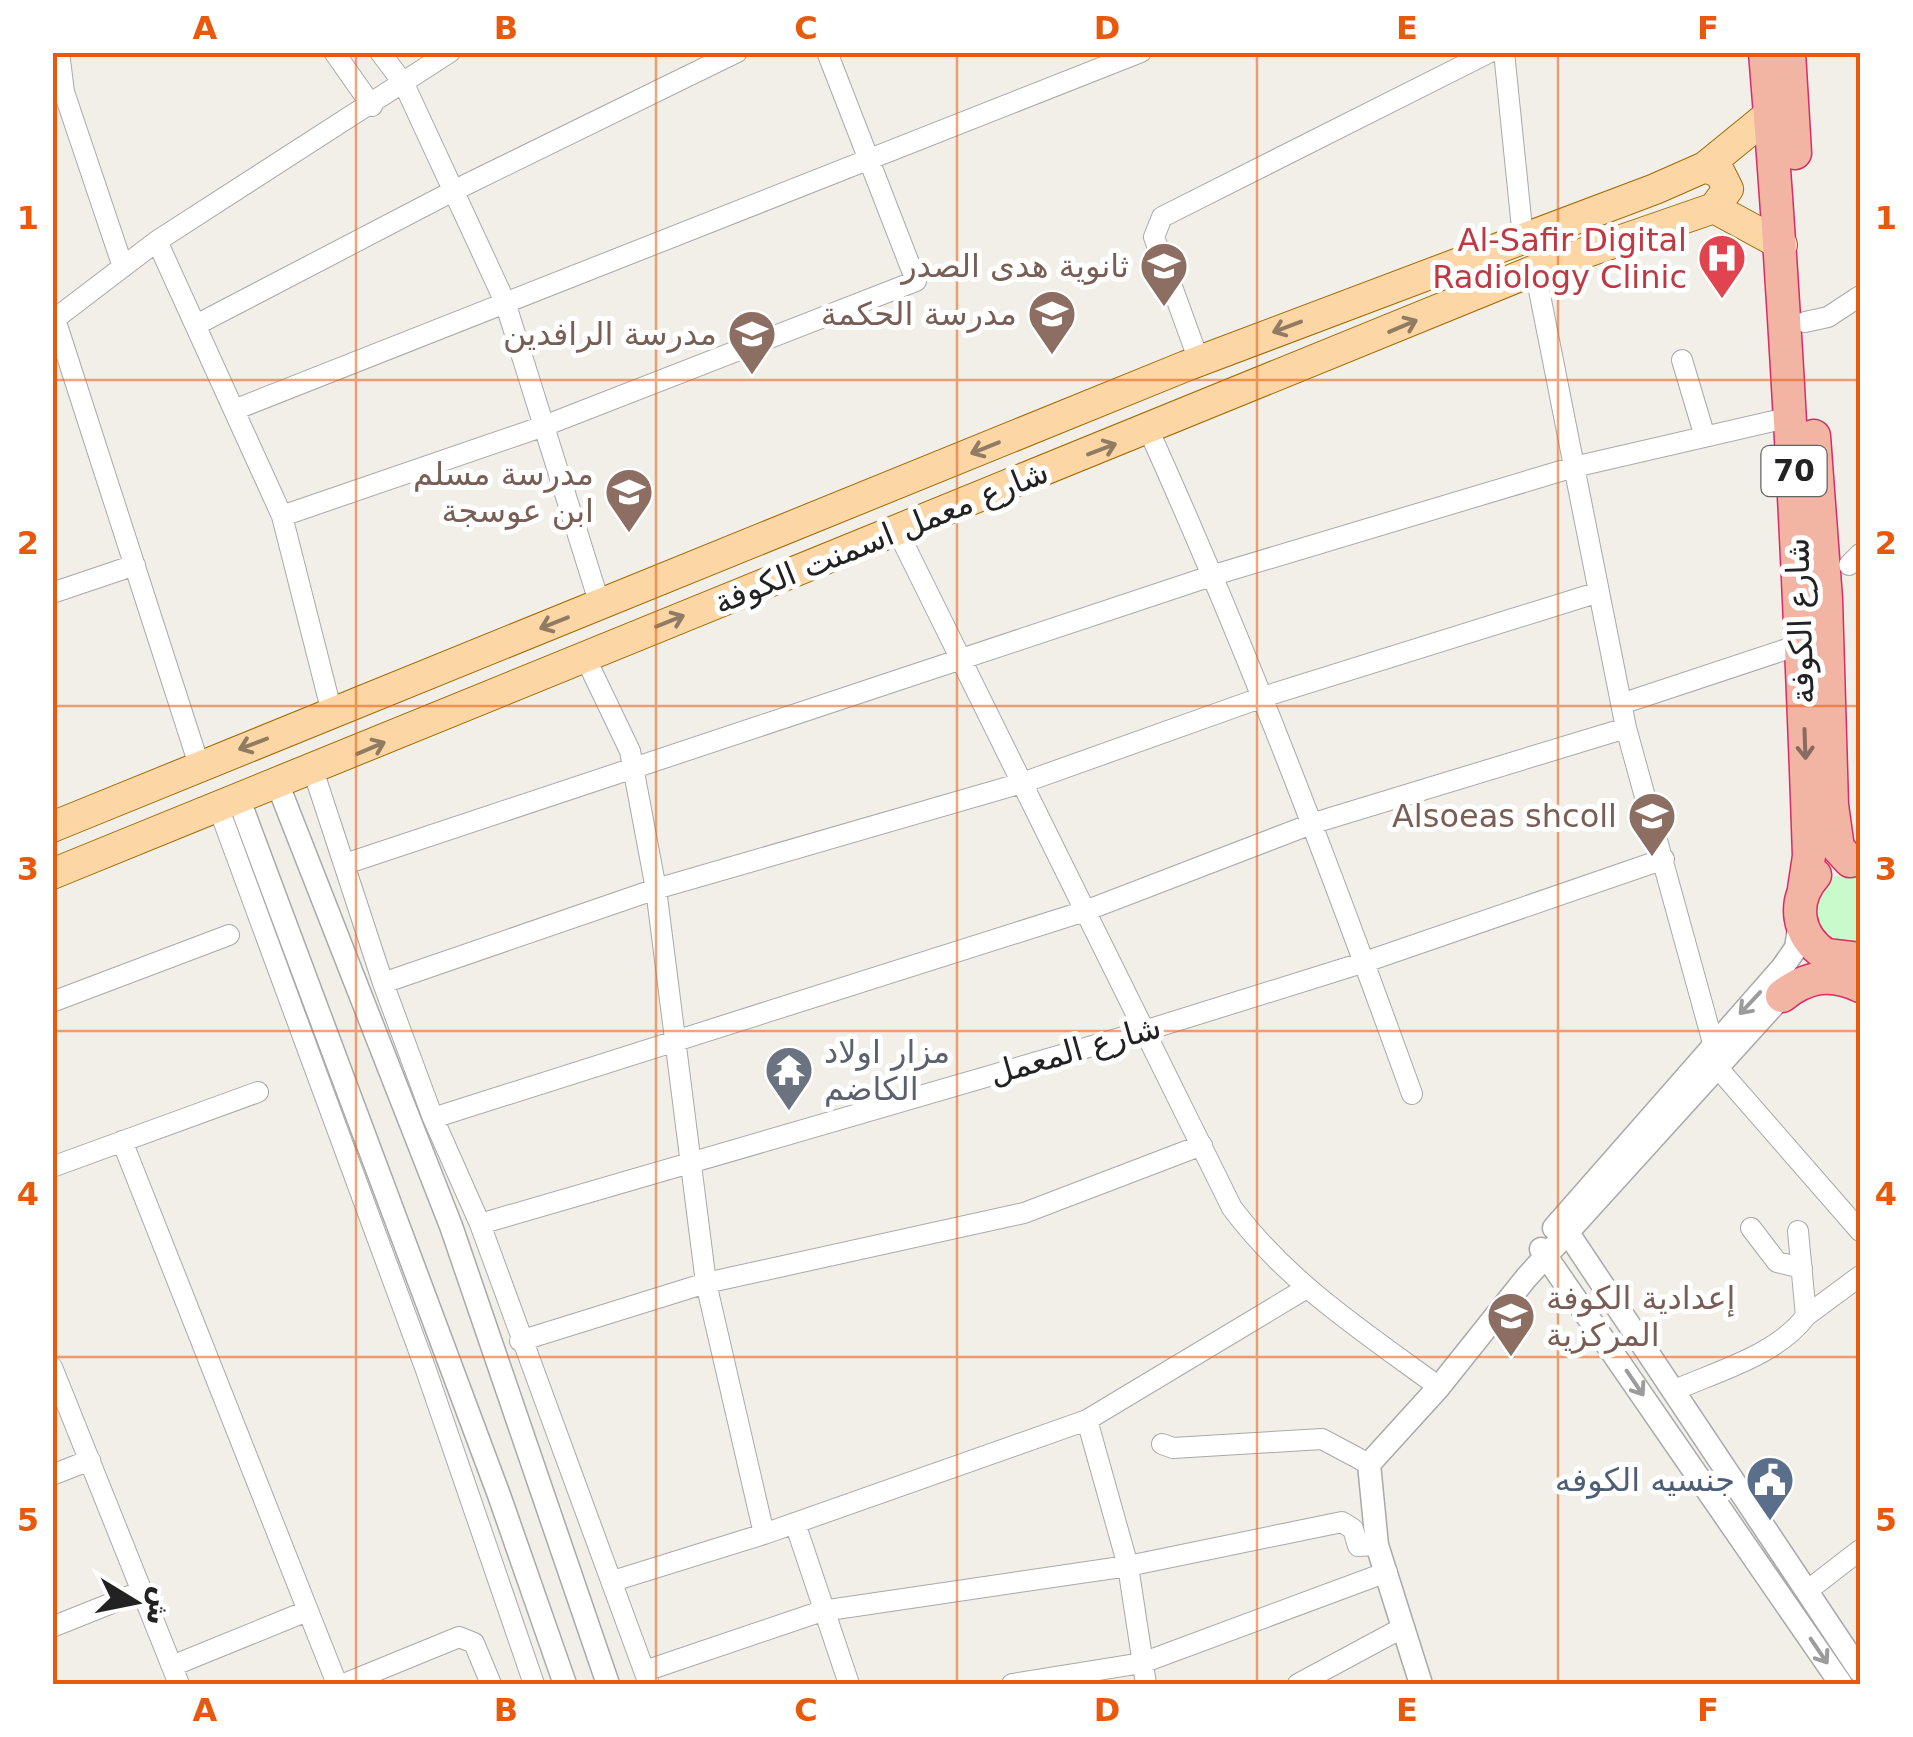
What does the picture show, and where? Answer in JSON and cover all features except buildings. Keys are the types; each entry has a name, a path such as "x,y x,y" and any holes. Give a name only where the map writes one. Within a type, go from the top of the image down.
{"highway":[{"name":"شارع الكوفة","path":"1787,54 1770,114 1782,245 1802,644 1808,856 1804,889"},
{"name":"شارع الكوفة","path":"1787,54 1826,599 1832,805 1838,848 1857,853"},
{"name":"70","path":"1800,922 1804,889 1823,868 1857,853"},
{"path":"1800,922 1813,945 1851,968"},
{"path":"1782,996 1807,980 1851,968"}],"main road":[{"name":"شارع معمل اسمنت الكوفة","path":"52,827 1193,363 1705,167 1770,114"},
{"path":"1705,167 1720,173 1728,189 1722,203 1714,208 1782,245"},
{"name":"شارع معمل اسمنت الكوفة","path":"52,874 216,810 584,655 1154,429 1535,270 1714,208"},
{"path":"1193,363 1188,393 1205,408"},
{"path":"1145,383 1162,405 1154,429"},
{"path":"185,770 172,804 216,810"},
{"path":"102,806 117,821 117,849"}],"street":[{"path":"58,52 64,92 124,266"},
{"path":"334,52 372,106"},
{"path":"380,52 404,84 505,302 600,604"},
{"path":"185,770 135,565 54,320 156,242 372,106 450,52"},
{"path":"196,325 455,190 737,52"},
{"path":"282,516 544,426 916,281 828,52"},
{"path":"234,410 1141,52"},
{"path":"1193,363 1154,236 1162,216 1490,52"},
{"path":"1504,52 1524,238"},
{"path":"156,242 282,516 332,712"},
{"path":"1535,270 1626,728 1713,1043"},
{"path":"1805,322 1828,317 1860,296"},
{"path":"1682,360 1705,437"},
{"path":"346,864 1214,575 1574,467 1791,417"},
{"path":"1154,429 1314,824 1412,1094"},
{"path":"896,530 1232,1208 1262,1248 1305,1290 1440,1387"},
{"path":"52,594 135,565"},
{"path":"383,983 656,889 1022,783 1263,697 1599,592"},
{"path":"1621,704 1802,644"},
{"path":"584,655 630,751 656,889 706,1283 764,1534"},
{"path":"428,1127 1085,911 1314,824 1626,728"},
{"path":"312,770 346,864 608,1684"},
{"path":"278,784 428,1127 480,1224 647,1678 822,1611 1128,1566 1342,1522 1353,1529 1358,1546 1377,1545"},
{"path":"216,810 258,849 565,1684"},
{"path":"216,810 353,1170 534,1684"},
{"path":"258,849 296,831"},
{"name":"شارع المعمل","path":"480,1224 1144,1031 1364,962 1664,859"},
{"path":"1421,1684 1377,1545 1369,1464 1440,1387 1713,1043 1788,960 1800,934 1800,922"},
{"path":"52,1002 229,935"},
{"path":"1565,1226 1782,996"},
{"path":"1717,1067 1860,1231"},
{"path":"52,1167 258,1092"},
{"path":"122,1141 307,1610 341,1684 459,1636 474,1644 491,1684"},
{"path":"520,1341 706,1283 1024,1213 1202,1145"},
{"path":"353,1170 375,1159"},
{"path":"1565,1226 1860,1672"},
{"path":"1750,1228 1777,1262 1802,1268"},
{"path":"1798,1231 1806,1316"},
{"path":"1544,1252 1841,1684"},
{"path":"1675,1390 1774,1345 1860,1276"},
{"path":"612,1580 764,1534 1086,1420 1305,1290"},
{"path":"52,1367 175,1675 307,1610"},
{"path":"1086,1420 1128,1566 1146,1684"},
{"path":"1162,1444 1174,1448 1322,1439 1369,1464"},
{"path":"52,1475 90,1460"},
{"path":"795,1523 849,1684"},
{"path":"1807,1591 1860,1550"},
{"path":"1012,1684 1142,1663 1387,1572"},
{"path":"52,1627 142,1591"},
{"path":"1298,1684 1402,1628"}],"green space":[{"path":"1844,873 1860,876 1860,940 1849,942 1826,934 1811,901 1823,881"}],"place":[{"name":"Al-Safir Digital Radiology Clinic","path":"1722,300"},
{"name":"ثانوية هدى الصدر","path":"1164,308"},
{"name":"مدرسة الحكمة","path":"1052,356"},
{"name":"مدرسة الرافدين","path":"752,376"},
{"name":"مدرسة مسلم ابن عوسجة","path":"629,534"},
{"name":"Alsoeas shcoll","path":"1652,858"},
{"name":"مزار اولاد الكاضم","path":"789,1112"},
{"name":"إعدادية الكوفة المركزية","path":"1511,1358"},
{"name":"جنسيه الكوفه","path":"1770,1522"}]}
